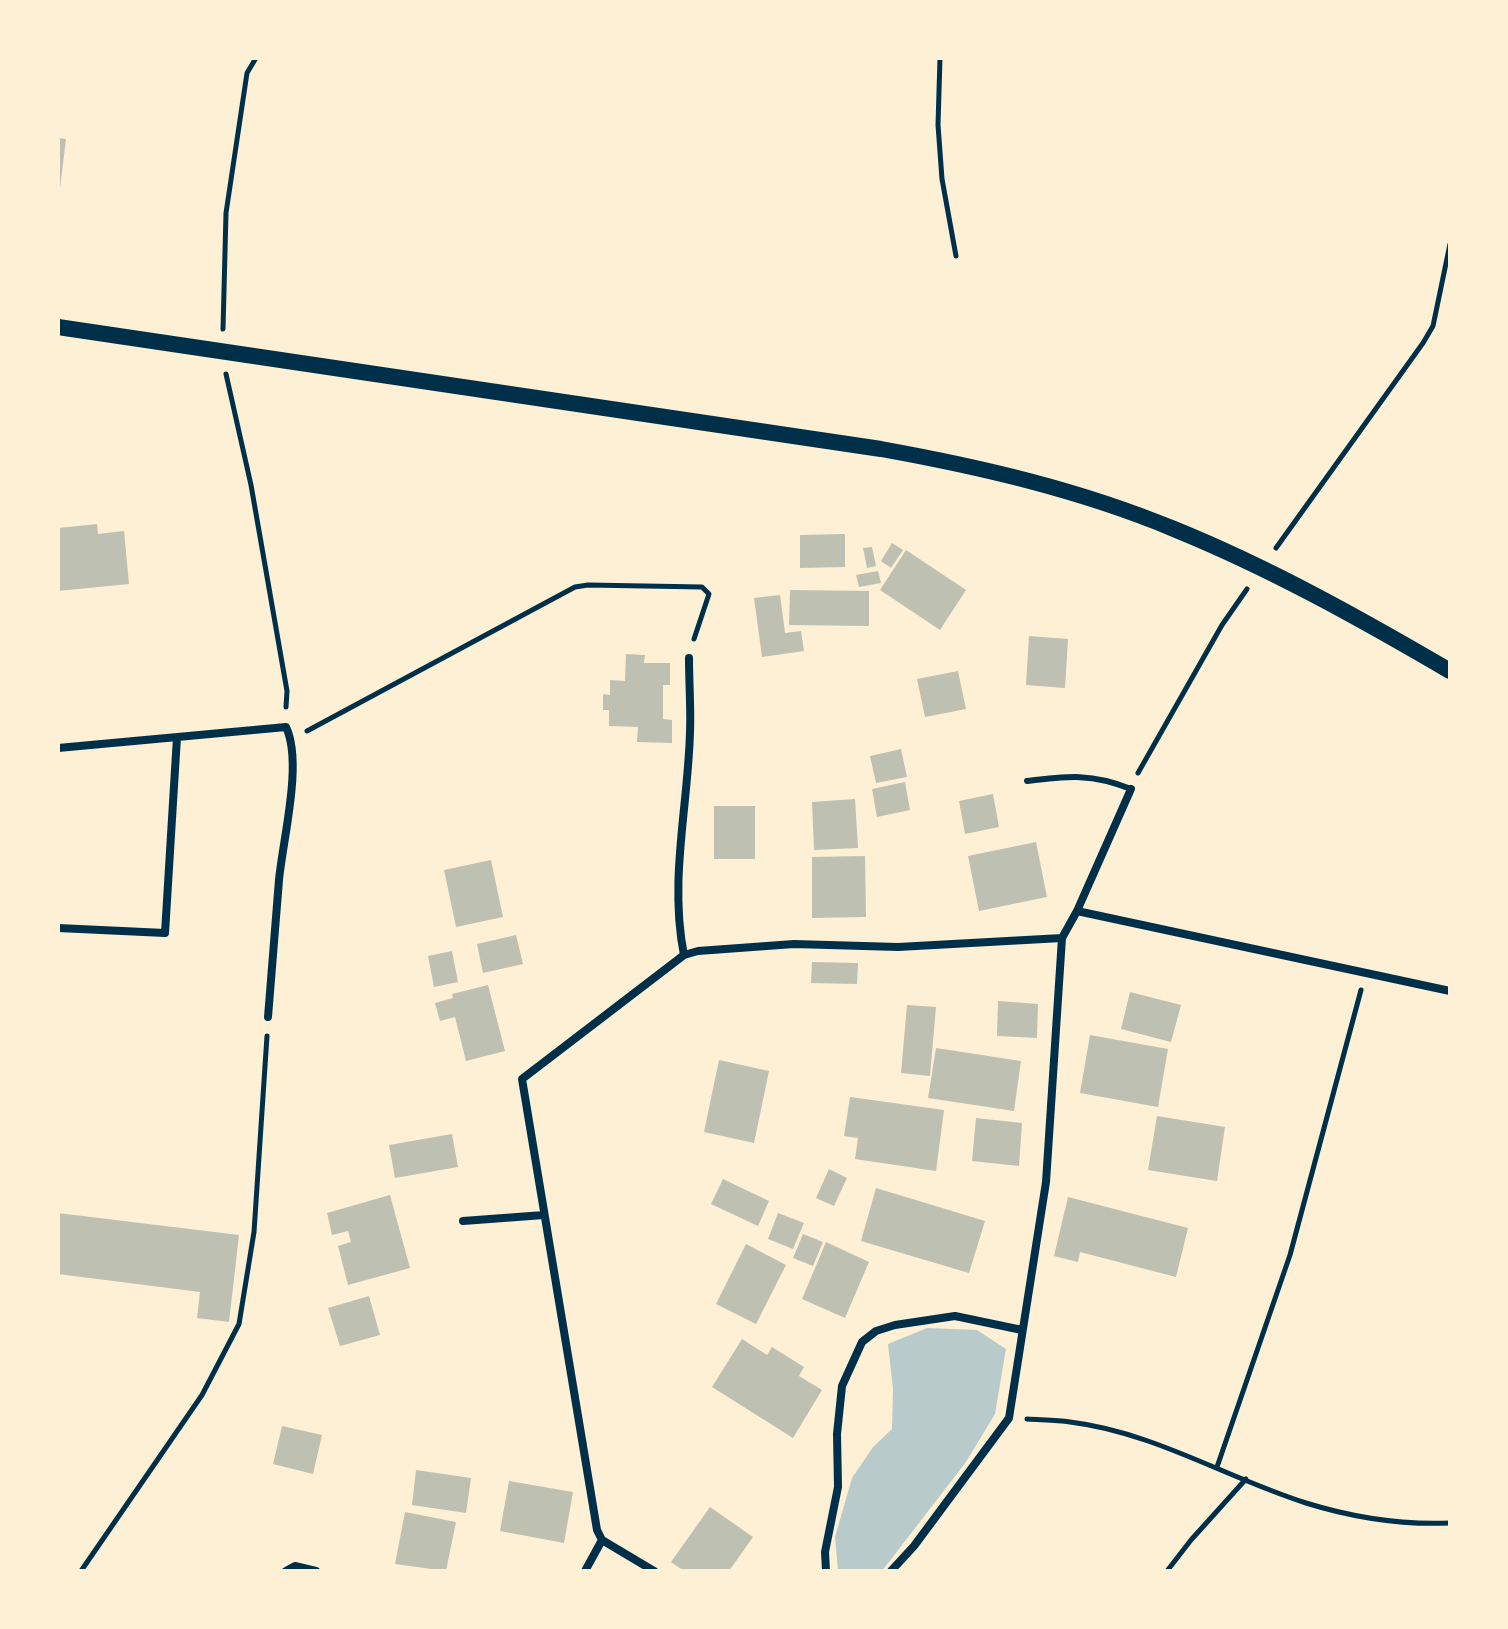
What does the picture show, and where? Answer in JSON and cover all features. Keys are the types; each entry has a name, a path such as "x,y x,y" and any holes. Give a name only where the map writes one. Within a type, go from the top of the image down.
{"main road":[{"path":"58,327 881,449 969,465 1067,491 1174,529 1359,618 1450,671"}],"street":[{"path":"684,955 678,925 677,893 690,733 689,658"},
{"path":"58,748 286,727 293,741 293,776 280,878 268,1017"},
{"path":"58,928 165,933 177,737"},
{"path":"891,1571 914,1546 1009,1418 1046,1182 1062,938 1131,789"},
{"path":"1077,911 1450,991"},
{"path":"654,1571 602,1540 597,1530 522,1079 684,955 698,951 794,944 898,947 1062,938"},
{"path":"463,1221 544,1215"},
{"path":"826,1571 825,1552 838,1487 837,1434 842,1386 862,1342 876,1331 895,1325 955,1316 1022,1330"},
{"path":"585,1571 602,1540"},
{"path":"286,1571 295,1566 316,1571"}],"lane":[{"path":"1027,781 1075,775 1110,780 1131,789"}],"path":[{"path":"256,58 247,73 226,213 221,351 254,500 287,691 286,727"},
{"path":"940,58 938,125 942,179 956,256"},
{"path":"1423,343 1433,326 1450,244"},
{"path":"293,741 351,706 575,587 702,587 709,594 689,658"},
{"path":"1217,1467 1290,1255 1366,972"},
{"path":"81,1571 202,1395 239,1324 254,1232 268,1017"},
{"path":"1009,1418 1071,1422 1105,1429 1217,1467 1305,1503 1365,1518 1450,1523"},
{"path":"1167,1571 1246,1479"}],"shaded area":[{"path":"927,1328 977,1330 1006,1349 995,1414 966,1462 882,1571 838,1571 835,1537 852,1478 873,1447 892,1429 893,1389 888,1344"}],"building":[{"path":"58,138 66,139 60,188 58,188"},
{"path":"97,524 98,534 124,531 129,584 58,591 58,528"},
{"path":"845,534 845,567 800,568 800,535"},
{"path":"892,543 903,550 891,568 881,561"},
{"path":"872,547 876,566 867,568 863,548"},
{"path":"906,550 966,590 940,630 880,590"},
{"path":"878,571 881,583 859,587 856,575"},
{"path":"790,590 869,591 869,626 789,625"},
{"path":"780,595 785,633 801,631 804,651 762,657 754,598"},
{"path":"1029,636 1068,639 1065,688 1026,685"},
{"path":"626,654 645,655 644,663 670,663 670,685 663,685 663,719 672,720 672,743 637,742 638,727 609,726 609,710 603,710 603,694 610,695 610,680 625,681"},
{"path":"958,671 966,709 925,717 917,679"},
{"path":"901,749 907,777 876,783 870,756"},
{"path":"905,782 910,810 877,817 872,789"},
{"path":"993,794 999,827 965,834 959,801"},
{"path":"855,799 858,848 814,850 812,802"},
{"path":"714,806 755,806 755,859 714,859"},
{"path":"1036,842 1047,897 979,911 968,856"},
{"path":"865,856 866,917 812,918 812,857"},
{"path":"491,860 503,917 456,927 444,870"},
{"path":"516,935 523,964 483,973 477,944"},
{"path":"452,951 458,982 434,987 428,956"},
{"path":"812,962 858,963 857,984 811,983"},
{"path":"488,985 505,1051 466,1061 455,1017 440,1021 435,1003 453,998 452,994"},
{"path":"1130,992 1181,1005 1171,1042 1121,1029"},
{"path":"998,1001 1038,1004 1037,1038 997,1036"},
{"path":"907,1005 936,1007 930,1076 901,1073"},
{"path":"1090,1035 1168,1049 1158,1107 1080,1093"},
{"path":"936,1048 1021,1061 1014,1111 928,1098"},
{"path":"719,1060 769,1071 754,1143 704,1132"},
{"path":"850,1097 944,1110 936,1171 855,1159 858,1138 844,1136"},
{"path":"1157,1116 1225,1127 1217,1181 1148,1170"},
{"path":"976,1118 1022,1123 1019,1166 972,1161"},
{"path":"452,1134 458,1167 395,1178 389,1145"},
{"path":"829,1169 847,1178 834,1206 816,1198"},
{"path":"723,1179 769,1201 758,1226 711,1204"},
{"path":"876,1188 985,1221 969,1273 861,1241"},
{"path":"390,1195 410,1268 348,1285 338,1246 351,1242 348,1231 332,1235 327,1213"},
{"path":"1068,1197 1188,1228 1176,1277 1080,1252 1078,1262 1054,1256"},
{"path":"58,1213 239,1235 229,1322 197,1318 200,1292 58,1274"},
{"path":"778,1213 804,1223 793,1249 768,1239"},
{"path":"803,1234 823,1242 813,1266 793,1258"},
{"path":"826,1242 869,1262 845,1318 802,1299"},
{"path":"746,1244 786,1265 756,1324 716,1304"},
{"path":"369,1296 380,1335 340,1346 328,1308"},
{"path":"742,1339 767,1355 772,1347 804,1367 799,1376 822,1390 793,1438 712,1387"},
{"path":"282,1426 322,1435 313,1474 273,1464"},
{"path":"416,1470 471,1478 466,1513 412,1505"},
{"path":"509,1481 573,1492 564,1543 500,1531"},
{"path":"710,1507 753,1537 729,1571 684,1571 671,1562"},
{"path":"405,1512 456,1522 446,1571 395,1564"}]}
